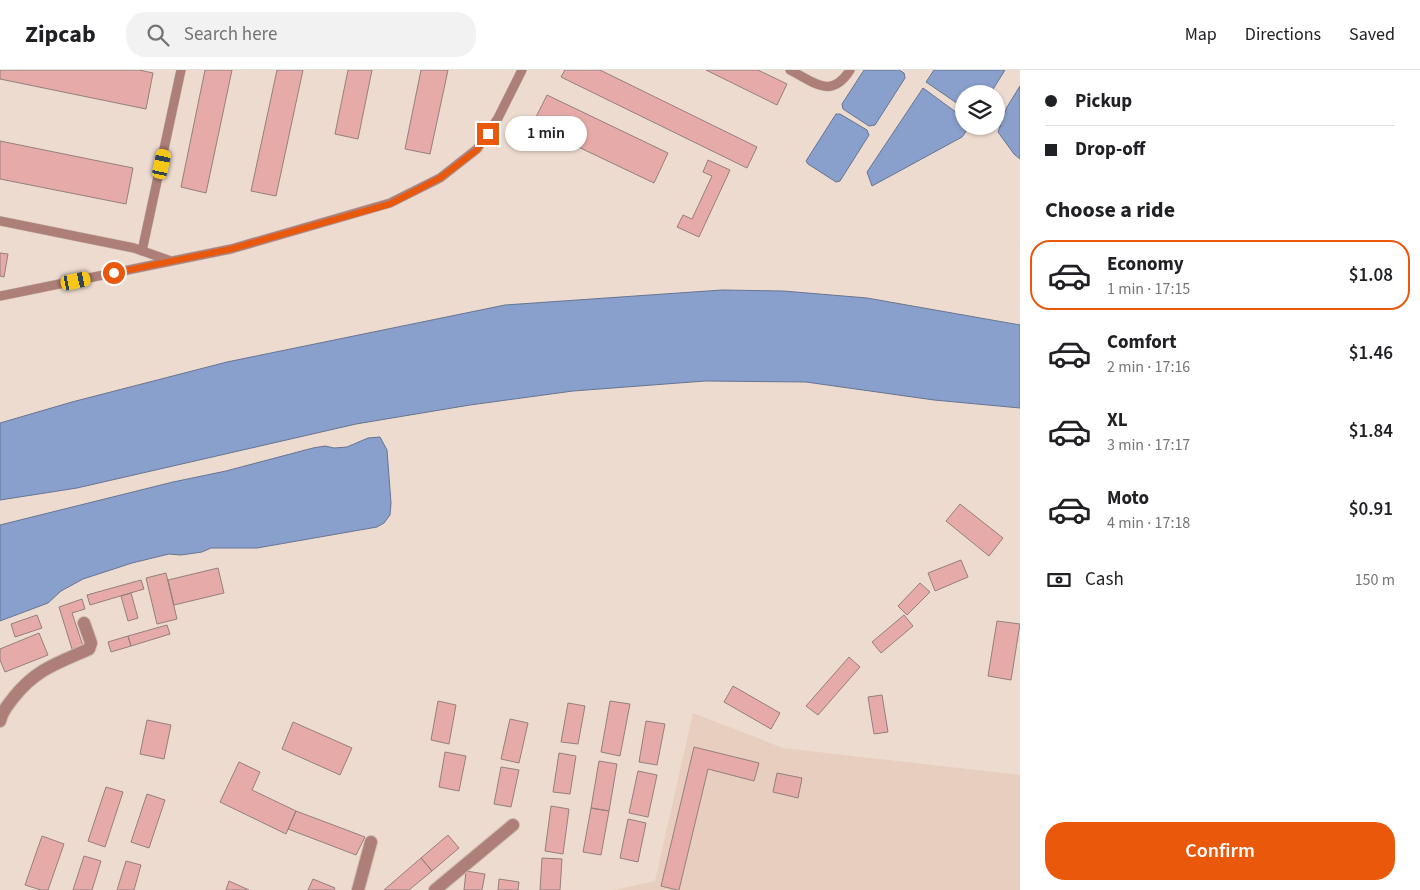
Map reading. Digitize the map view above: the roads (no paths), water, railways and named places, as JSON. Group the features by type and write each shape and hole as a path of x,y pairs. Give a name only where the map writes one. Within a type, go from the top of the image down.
{"street":[{"path":"0,720 2,712 26,682 44,669 89,649 91,643 84,623"},
{"path":"435,890 514,825"},
{"path":"358,890 371,842"}],"lane":[{"path":"142,251 181,70"},
{"path":"0,296 231,249 390,204 440,178 477,150 498,118 522,70"},
{"path":"790,70 826,88 835,86 845,78 850,70"},
{"path":"0,221 142,251 171,261"}],"water":[{"path":"864,70 899,70 904,73 905,78 875,125 869,126 843,109 842,104"},
{"path":"934,70 1005,70 996,85 955,85 955,102 926,82"},
{"path":"1020,86 1020,159 1000,135 1005,135 1005,113"},
{"path":"923,88 955,111 955,135 963,135 962,137 872,186 867,172"},
{"path":"836,114 840,114 867,130 869,135 840,181 836,182 806,161"},
{"path":"722,290 783,291 867,298 1020,325 1020,408 934,400 806,382 705,381 573,391 470,405 356,424 77,488 0,500 0,423 72,402 227,362 505,305"},
{"path":"380,437 387,450 391,503 390,515 384,523 377,527 257,548 211,548 202,552 181,555 169,554 132,563 83,579 61,591 48,603 0,621 0,525 173,482 226,471 313,448 325,446 334,448 347,447 368,438"}]}
